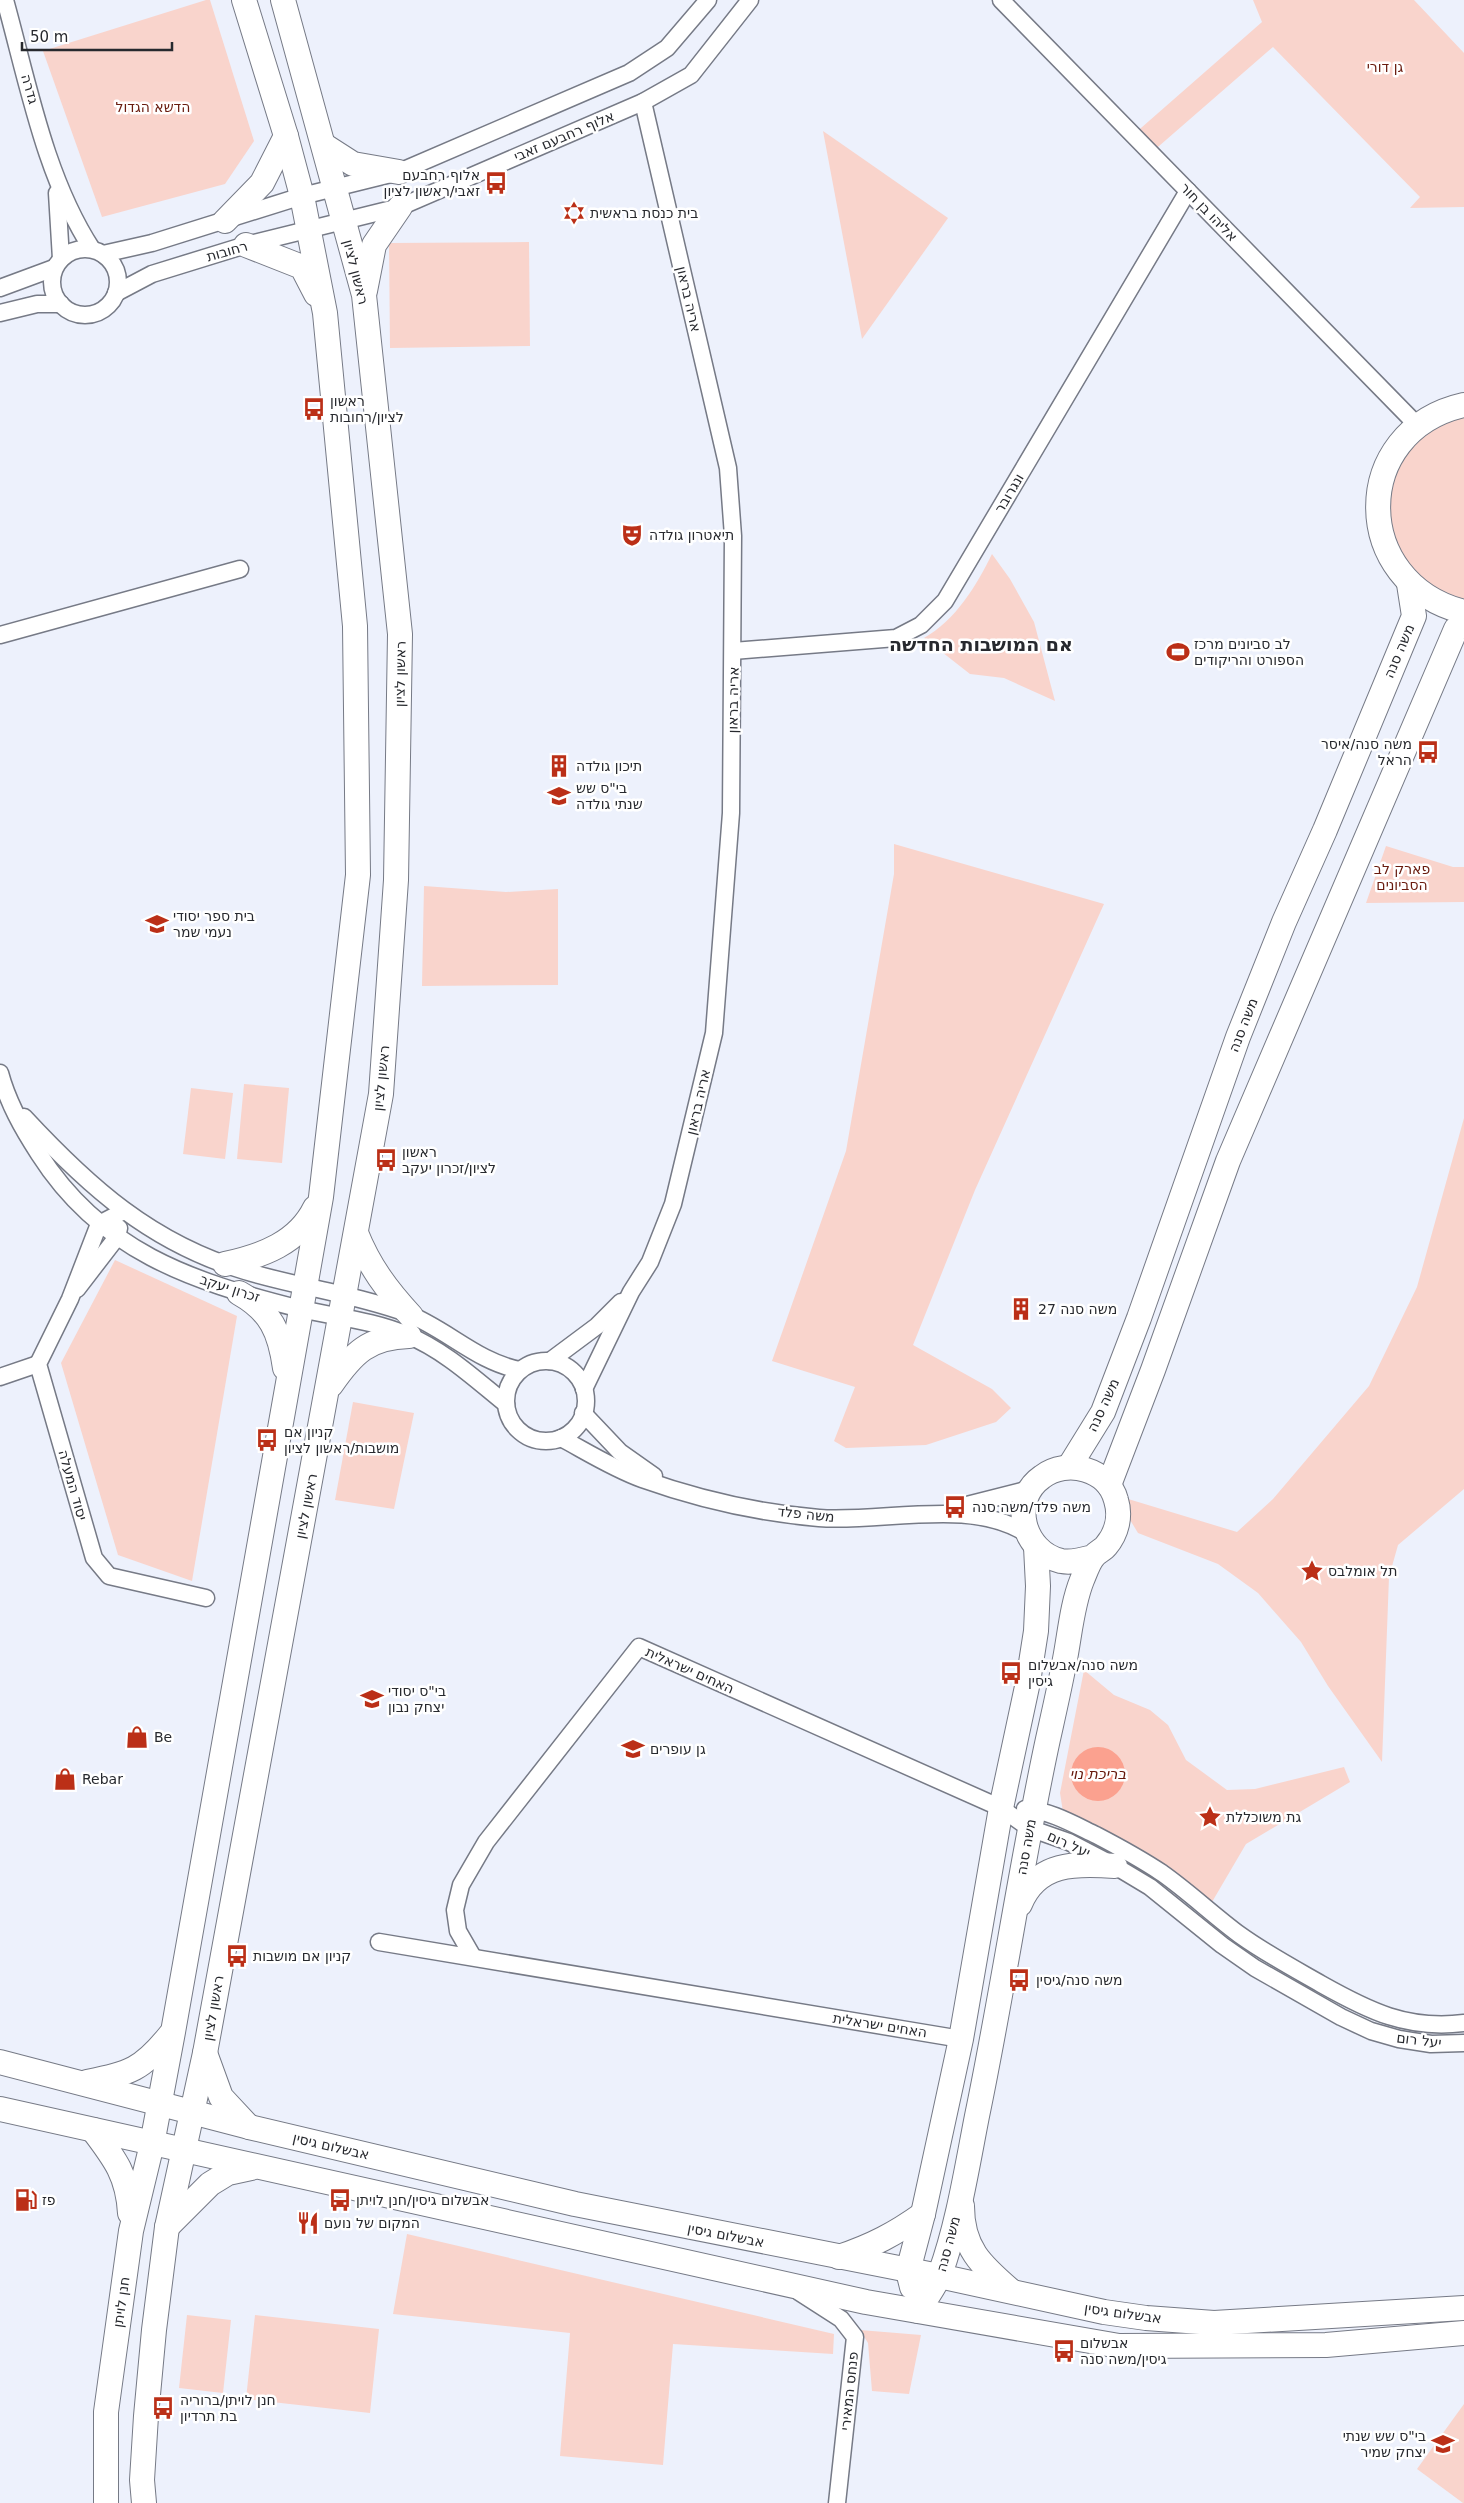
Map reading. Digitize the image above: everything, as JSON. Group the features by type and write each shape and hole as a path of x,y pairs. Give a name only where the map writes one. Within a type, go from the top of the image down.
{"street":[{"name":"גדרה","path":"5,0 56,179 74,220 97,252"},
{"path":"158,2103 173,2032 287,1380 321,1197 358,876 354,626 325,313 302,196 286,136 244,0"},
{"name":"ראשון לציון","path":"183,2151 205,2053 381,1094 396,880 400,634 364,295 325,146 283,0"},
{"path":"302,196 399,172 629,73 667,48 708,0"},
{"name":"אלוף רחבעם זאבי","path":"344,222 400,207 643,102 691,76 750,0"},
{"name":"אליהו בן חור","path":"1001,0 1417,425"},
{"name":"אריה בראון","path":"584,1389 631,1292 650,1262 673,1204 714,1033 731,813 733,536 728,468 643,102"},
{"path":"225,221 262,183 286,136"},
{"path":"325,146 353,164 399,172"},
{"name":"גדרה","path":"56,179 58,263"},
{"name":"ונגרובר","path":"733,651 896,638 920,625 946,601 1188,191"},
{"name":"רחובות","path":"97,252 125,251 302,196"},
{"path":"364,295 374,246 400,207"},
{"name":"רחובות","path":"116,293 152,274 246,246 344,222"},
{"path":"246,246 302,267 325,313"},
{"path":"0,288 58,263 70,252 81,249 97,252 111,261 116,271 118,282 116,293 103,309 94,314 73,313 61,304 52,290 51,279 58,263"},
{"path":"0,313 37,304 61,304"},
{"path":"1464,405 1445,409 1417,425 1393,451 1379,485 1378,520 1388,555 1409,584 1427,598 1448,608 1464,612"},
{"path":"0,635 240,569"},
{"name":"משה סנה","path":"1070,1467 1103,1412 1139,1318 1238,1037 1284,922 1326,830 1414,616 1409,584"},
{"path":"0,639 40,625"},
{"path":"1108,1485 1153,1370 1228,1161 1456,629 1464,625"},
{"name":"זכרון יעקב","path":"0,1073 4,1100 46,1165 68,1194 99,1224 140,1252 178,1270 239,1293 302,1298 343,1306 384,1327 410,1326 446,1332 484,1360 520,1370"},
{"name":"זכרון יעקב","path":"4,1100 64,1159 124,1212 175,1243 302,1298 343,1306"},
{"path":"224,1264 262,1253 284,1243 297,1234 310,1220 321,1197"},
{"path":"0,1377 38,1364 70,1299 99,1224 124,1212"},
{"path":"70,1299 117,1237 124,1212"},
{"path":"328,1390 344,1366 366,1346 410,1326 365,1256 356,1233"},
{"name":"אריה בראון","path":"550,1362 597,1326 631,1292"},
{"path":"239,1293 254,1302 266,1313 273,1324 283,1350 287,1380"},
{"name":"זכרון יעקב","path":"410,1326 506,1404"},
{"path":"550,1362 559,1363 571,1370 584,1389 585,1407 581,1420 572,1431 561,1438 537,1439 525,1435 515,1427 509,1416 506,1404 507,1391 512,1380 520,1370 532,1364 550,1362"},
{"name":"יסוד המעלה","path":"38,1364 94,1558 109,1576 206,1598"},
{"name":"משה פלד","path":"583,1413 620,1452 657,1478 685,1492"},
{"name":"משה פלד","path":"561,1438 640,1479 685,1492 752,1507 820,1518 880,1518 928,1514 973,1515 996,1518 1014,1525 1032,1540"},
{"path":"918,2311 908,2271 923,2214 961,2039 1001,1808 1028,1682 1036,1631 1038,1586 1032,1540 1023,1519 1024,1504 1030,1489 1040,1477 1054,1470 1070,1467 1086,1469 1100,1476 1108,1485 1117,1503 1118,1519 1110,1541 1093,1557 1078,1561 1062,1561 1048,1556 1032,1540"},
{"name":"משה פלד","path":"928,1514 1030,1489"},
{"name":"משה סנה","path":"918,2311 939,2276 962,2192 992,2044 1031,1819 1073,1614 1082,1581 1093,1557"},
{"name":"האחים ישראלית","path":"474,1957 458,1931 455,1910 461,1885 486,1842 639,1647 1001,1808"},
{"name":"יעל רום","path":"1001,1808 1031,1819 1150,1887 1222,1945 1248,1963 1341,2018 1371,2031 1399,2039 1431,2044 1464,2043"},
{"name":"יעל רום","path":"1031,1819 1075,1825 1122,1848 1164,1874 1240,1935 1362,2007 1400,2021 1439,2026 1464,2023"},
{"path":"1013,1919 1031,1884 1044,1872 1068,1866 1092,1864 1115,1866"},
{"name":"האחים ישראלית","path":"379,1942 961,2039"},
{"path":"82,2083 132,2072 153,2057 173,2032"},
{"path":"205,2053 221,2097 249,2127"},
{"name":"אבשלום גיסין","path":"0,2062 249,2127 575,2204 939,2276 1104,2312 1146,2318 1214,2322 1464,2308"},
{"name":"חנן לויתן","path":"106,2503 106,2412 131,2231 152,2144 158,2103"},
{"name":"אבשלום גיסין","path":"0,2109 786,2284 918,2311 1119,2346 1326,2346 1464,2333"},
{"path":"93,2130 118,2166 129,2190 131,2231"},
{"path":"144,2503 142,2480 154,2330 167,2227 183,2151"},
{"path":"167,2227 210,2184 228,2173 256,2167"},
{"path":"962,2192 962,2221 969,2245 981,2265 1011,2292"},
{"path":"838,2257 872,2246 898,2232 923,2214"},
{"name":"פנחס המאירי","path":"786,2284 841,2319 855,2338 836,2503"}],"green space":[{"name":"הדשא הגדול","path":"210,0 254,141 225,184 102,217 43,51"},
{"name":"גן דורי","path":"1253,0 1414,0 1464,53 1464,207 1410,208 1420,197 1273,47 1151,153 1133,135 1262,22"},
{"path":"823,131 948,218 862,339"},
{"path":"529,242 530,346 390,348 389,243"},
{"path":"1464,417 1464,599 1434,587 1417,575 1405,560 1396,544 1391,525 1390,506 1392,487 1398,469 1407,452 1420,438 1430,431"},
{"path":"992,554 1010,579 1034,622 1055,701 1004,678 970,674 924,638 946,622 964,601"},
{"path":"894,844 1104,904 975,1190 913,1345 992,1389 1011,1408 996,1422 926,1445 846,1448 834,1441 855,1387 772,1361 846,1151 894,874"},
{"name":"פארק לב הסביונים","path":"1386,846 1453,867 1464,867 1464,902 1366,903"},
{"path":"424,886 506,892 558,889 558,985 422,986"},
{"path":"244,1084 289,1088 282,1163 237,1159"},
{"path":"191,1088 233,1093 225,1159 183,1154"},
{"path":"1464,1118 1464,1489 1398,1545 1389,1577 1382,1762 1328,1686 1301,1642 1258,1593 1218,1564 1138,1533 1115,1495 1237,1532 1273,1499 1369,1386 1417,1287"},
{"path":"115,1260 237,1316 192,1581 118,1555 61,1363"},
{"path":"353,1402 414,1413 394,1509 335,1500"},
{"path":"1084,1670 1114,1695 1150,1710 1168,1725 1186,1760 1227,1790 1255,1789 1344,1767 1350,1782 1246,1844 1212,1902 1168,1867 1063,1812 1060,1793"},
{"path":"407,2234 834,2334 833,2354 673,2344 663,2465 560,2456 570,2333 393,2314"},
{"path":"187,2315 231,2320 223,2393 179,2388"},
{"path":"255,2315 379,2329 370,2413 246,2399"},
{"path":"860,2330 921,2335 909,2394 872,2391 868,2343"},
{"path":"1464,2404 1464,2503 1463,2503 1417,2469"}],"water":[{"name":"בריכת נוי","path":"1098,1747 1108,1749 1117,1755 1123,1764 1125,1774 1123,1784 1117,1793 1108,1799 1098,1801 1088,1799 1079,1793 1073,1784 1071,1774 1073,1764 1079,1755 1088,1749"}],"place":[{"name":"אלוף רחבעם זאבי/ראשון לציון","path":"496,183"},
{"name":"בית כנסת בראשית","path":"574,213"},
{"name":"ראשון לציון/רחובות","path":"314,409"},
{"name":"תיאטרון גולדה","path":"632,535"},
{"name":"לב סביונים מרכז הספורט והריקודים","path":"1178,652"},
{"name":"משה סנה/איסר הראל","path":"1428,752"},
{"name":"תיכון גולדה","path":"559,766"},
{"name":"בי\"ס שש שנתי גולדה","path":"559,796"},
{"name":"בית ספר יסודי נעמי שמר","path":"157,924"},
{"name":"ראשון לציון/זכרון יעקב","path":"386,1160"},
{"name":"משה סנה 27","path":"1021,1309"},
{"name":"קניון אם מושבות/ראשון לציון","path":"267,1440"},
{"name":"משה פלד/משה סנה","path":"955,1507"},
{"name":"תל אומלבס","path":"1312,1571"},
{"name":"משה סנה/אבשלום גיסין","path":"1011,1673"},
{"name":"בי\"ס יסודי יצחק נבון","path":"372,1699"},
{"name":"Be","path":"137,1737"},
{"name":"גן עופרים","path":"633,1749"},
{"name":"Rebar","path":"65,1779"},
{"name":"גת משוכללת","path":"1210,1817"},
{"name":"קניון אם מושבות","path":"237,1956"},
{"name":"משה סנה/גיסין","path":"1019,1980"},
{"name":"פז","path":"26,2200"},
{"name":"אבשלום גיסין/חנן לויתן","path":"340,2200"},
{"name":"המקום של נועם","path":"308,2223"},
{"name":"אבשלום גיסין/משה סנה","path":"1064,2351"},
{"name":"חנן לויתן/ברוריה בת תרדיון","path":"163,2408"},
{"name":"בי\"ס שש שנתי יצחק שמיר","path":"1443,2444"}],"district":[{"name":"אם המושבות החדשה","path":"981,644"}]}
